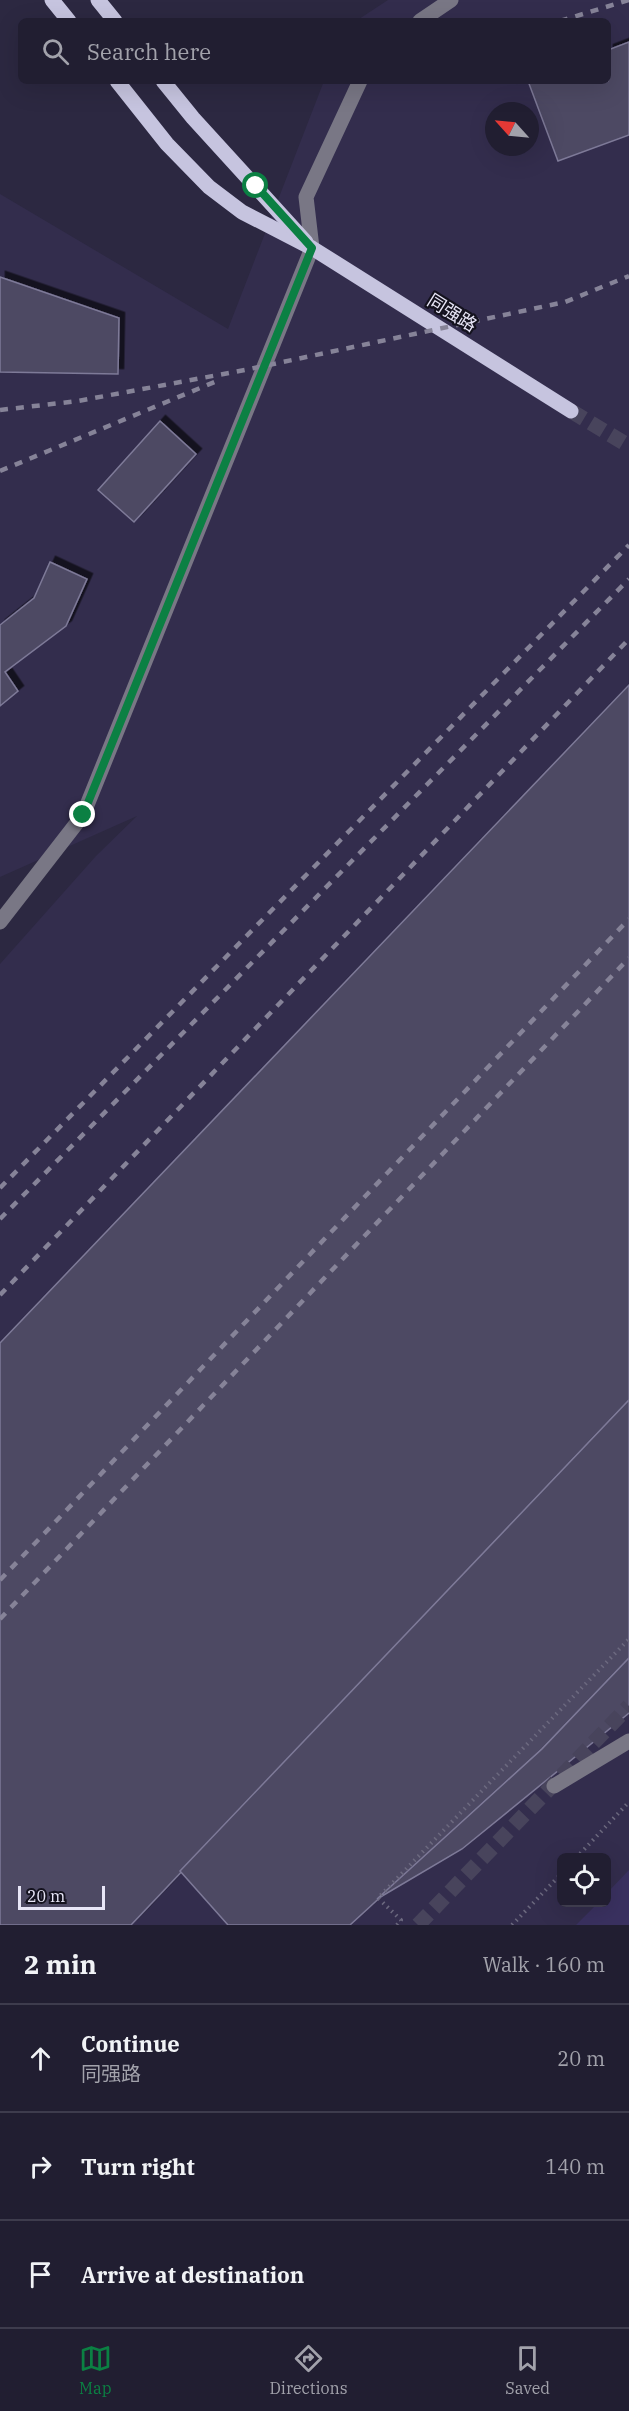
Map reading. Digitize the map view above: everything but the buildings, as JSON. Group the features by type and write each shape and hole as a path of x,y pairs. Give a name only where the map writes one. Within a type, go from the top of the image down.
{"main road":[{"path":"52,0 67,18"},
{"path":"98,0 113,18"},
{"name":"同强路","path":"119,84 167,144 209,187 242,212 312,248 570,411"},
{"name":"同强路","path":"165,84 193,118 312,248"}],"street":[{"path":"424,18 451,0"},
{"path":"0,922 83,815 312,248 306,197 359,84"},
{"path":"554,1786 629,1741"}],"path":[{"path":"397,1925 401,1920 378,1898 629,1639"},
{"path":"580,1853 629,1802"},
{"path":"512,1925 557,1877"}],"shaded area":[{"path":"388,0 629,0 629,1925 0,1925 0,964 96,856 137,816 0,877 0,194 228,329 323,84 611,84 611,18 361,18"},
{"path":"629,1870 629,1925 576,1925 594,1907 611,1907 611,1889"}],"tunnel":[{"path":"571,411 629,446"},
{"path":"418,1925 629,1706"}],"railway":[{"path":"570,18 629,0"},
{"path":"0,410 78,401 245,370 565,302 629,276"},
{"path":"0,471 217,381"},
{"path":"0,1188 629,545"},
{"path":"0,1219 629,579"},
{"path":"0,1295 629,639"},
{"path":"0,1580 629,919"},
{"path":"0,1619 629,958"}],"route":[{"path":"83,815 312,248 256,186"}]}
